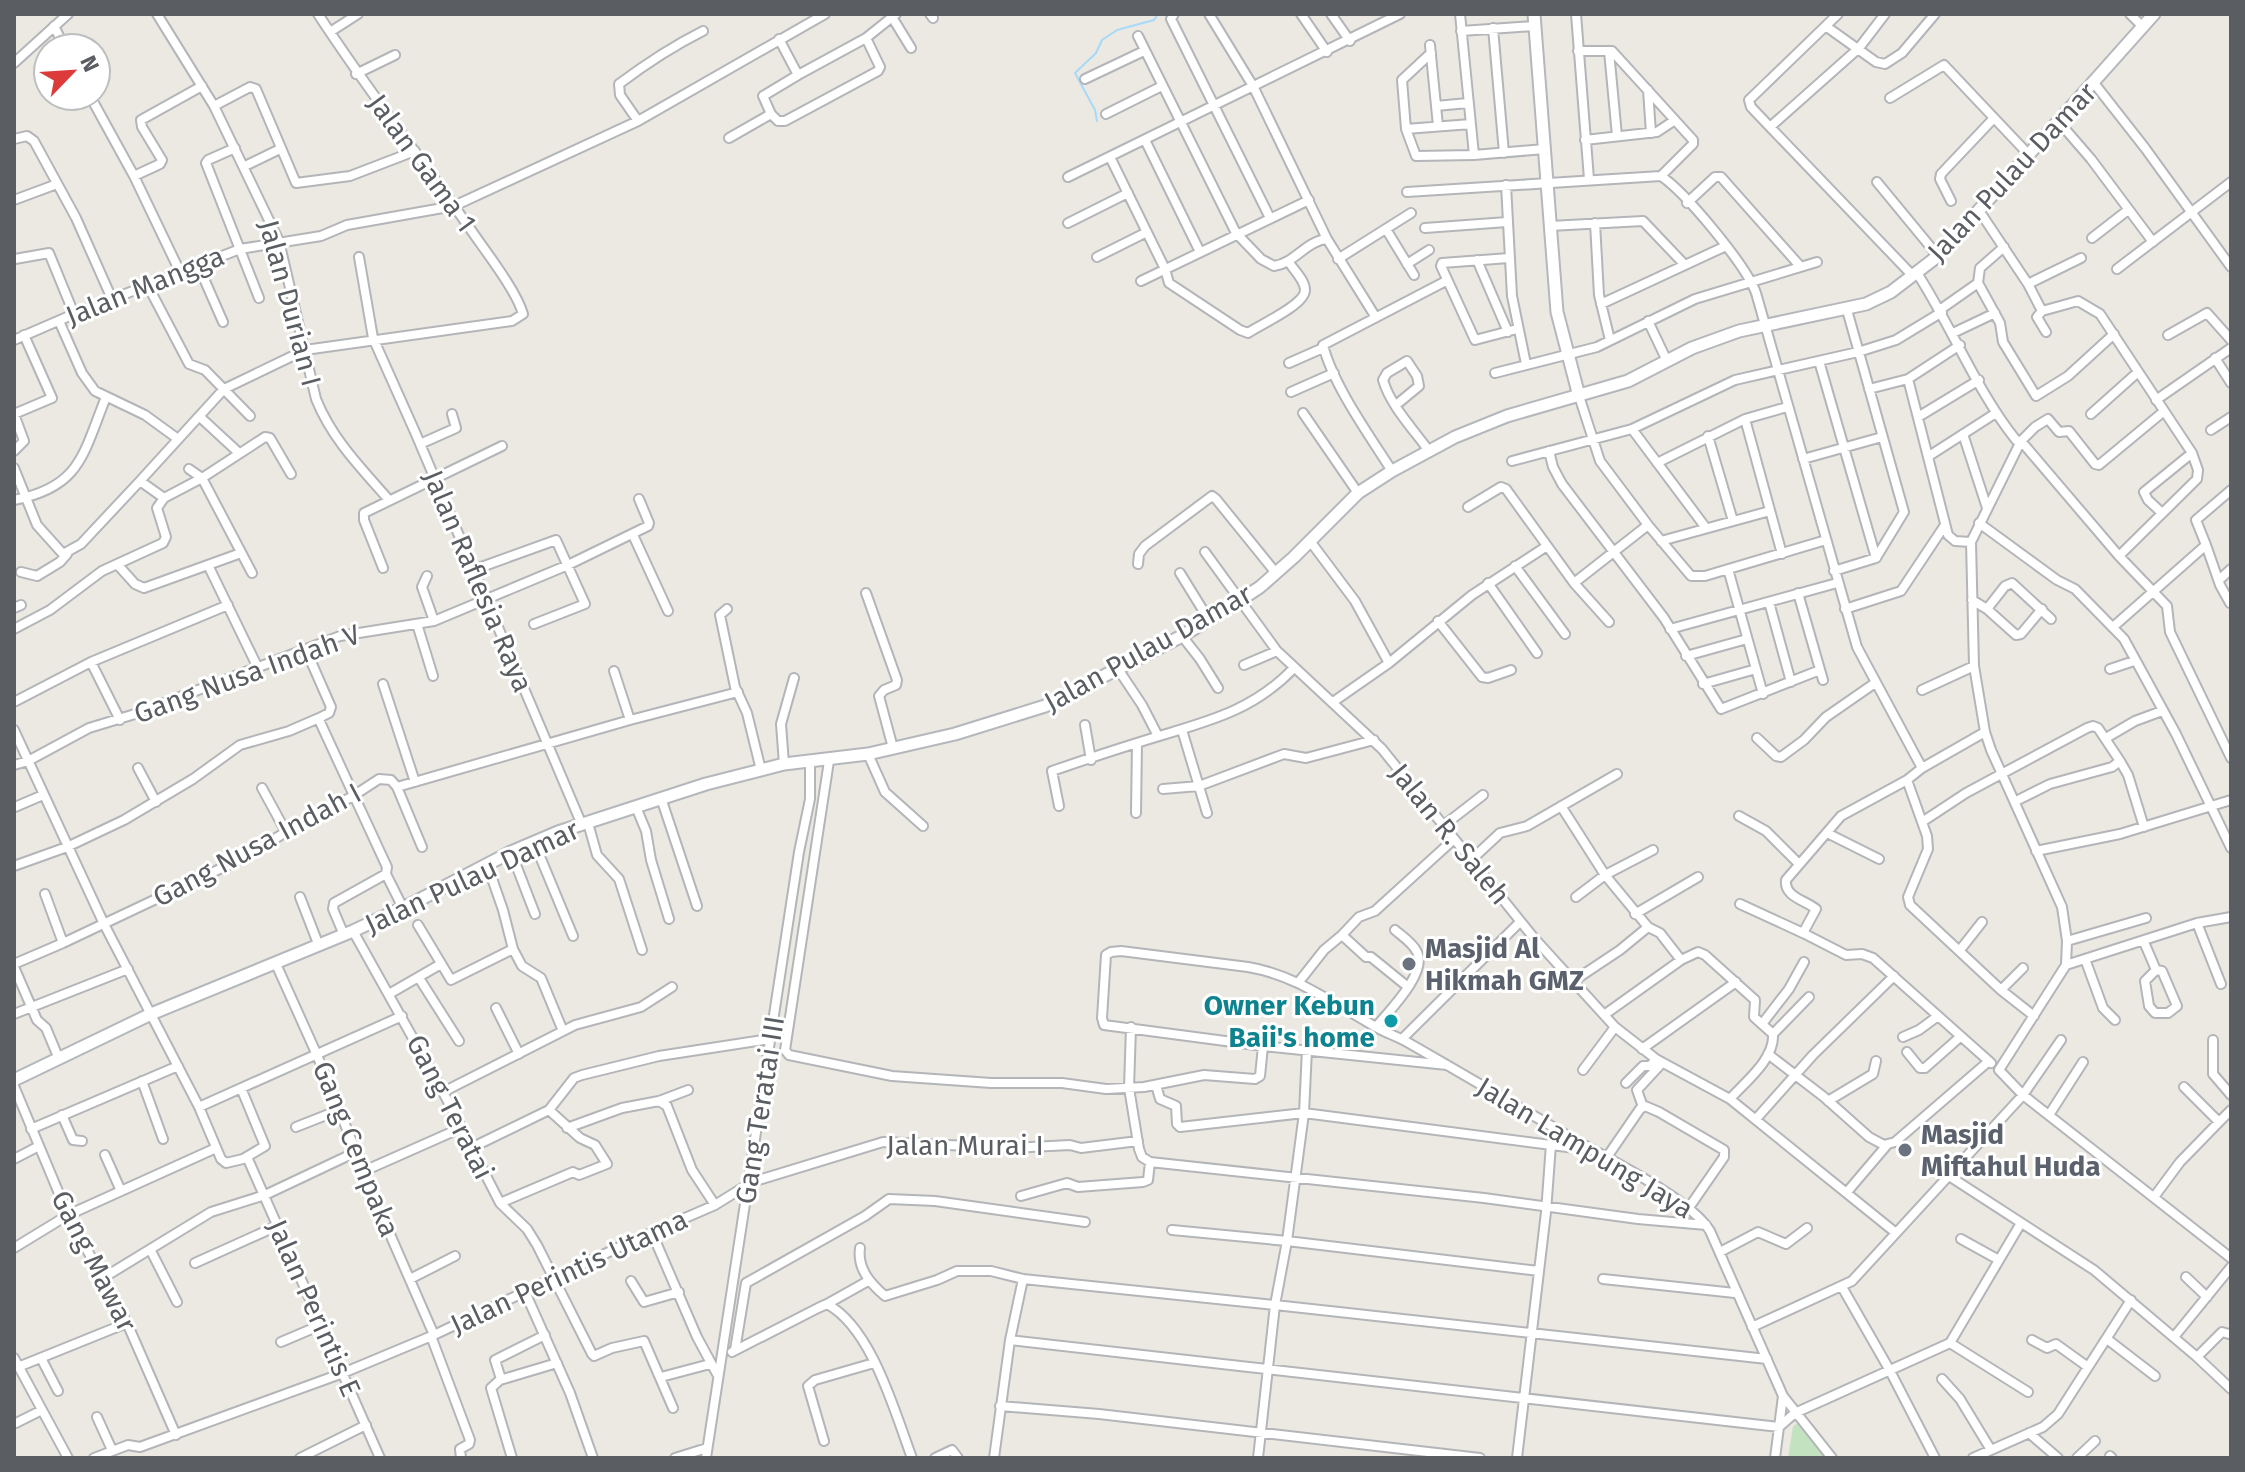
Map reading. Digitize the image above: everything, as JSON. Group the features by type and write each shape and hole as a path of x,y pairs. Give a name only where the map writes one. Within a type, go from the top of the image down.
{"street":[{"path":"14,63 68,14"},
{"name":"Jalan Durian I","path":"157,14 214,106 279,241 316,399 324,419 339,442 389,500"},
{"name":"Jalan Gama 1","path":"318,14 356,74 491,259 523,314 512,321 373,338"},
{"path":"330,32 358,14"},
{"name":"Jalan Mangga","path":"14,340 240,249 311,238 347,225 454,206 638,121 825,14"},
{"path":"1174,14 1171,19 1270,218"},
{"path":"1209,14 1253,86 1327,239 1375,316"},
{"path":"1301,14 1327,52"},
{"path":"1331,14 1350,41"},
{"path":"1068,177 1400,14"},
{"path":"1460,14 1474,155"},
{"path":"1576,14 1589,179"},
{"path":"1838,14 1749,100 1751,107 1915,275 1941,311 1996,413 2016,440 2021,441 2119,556 2169,607 2170,632 2231,758"},
{"path":"1770,127 1859,48 1885,14"},
{"path":"1827,27 1876,62 1885,64 1902,53 1935,14"},
{"path":"2130,14 2143,27"},
{"name":"Jalan Pulau Damar","path":"14,1080 151,1014 319,946 403,908 534,842 661,798 761,770 784,764 868,754 1022,714 1059,699 1182,636 1239,601 1276,573 1358,493 1429,451 1507,416 1628,381 1719,338 1765,324 1847,310 1877,299 1938,256 2154,14"},
{"path":"866,38 879,60 878,71 785,121 778,121 771,114 763,96 866,38 894,15 911,48"},
{"path":"1461,31 1534,20 1557,312 1592,440 1604,466 1691,576 1700,577 1826,540"},
{"path":"54,26 57,32"},
{"path":"1493,28 1504,153"},
{"path":"638,121 620,95 619,84 659,54 703,31"},
{"path":"1138,36 1236,233 1268,264 1278,266 1312,243 1327,239"},
{"path":"779,39 798,75"},
{"path":"1438,126 1430,49 1402,80 1406,129 1416,156 1545,149"},
{"path":"1085,79 1144,51"},
{"path":"1407,192 1661,176 1694,142 1620,58 1609,51 1578,51"},
{"path":"1609,51 1617,136"},
{"path":"356,74 395,55"},
{"path":"1890,98 1944,65 2030,156"},
{"path":"2094,83 2231,267"},
{"path":"134,176 160,164 162,160 140,122 202,86"},
{"path":"1106,114 1162,86"},
{"path":"214,106 254,87 293,179 298,184 350,176 415,151"},
{"path":"1647,89 1651,133"},
{"path":"1436,106 1468,103"},
{"path":"99,112 134,176 180,272"},
{"path":"729,138 771,114"},
{"path":"1951,201 1943,188 1941,174 1994,118"},
{"path":"1585,140 1651,133 1663,130 1675,120"},
{"path":"2059,122 2153,242"},
{"path":"1406,129 1471,124"},
{"path":"14,139 27,136 34,141 91,250 112,299"},
{"path":"1145,140 1200,252"},
{"path":"235,148 206,163 259,298"},
{"path":"245,166 280,149"},
{"path":"1110,157 1172,287 1248,333 1302,301 1305,291 1303,282 1288,261"},
{"path":"1661,176 1726,246 1752,282 1837,583 1861,656 1922,768"},
{"path":"1687,203 1715,177 1721,177 1800,266"},
{"path":"1877,182 1938,256"},
{"path":"2117,269 2231,182"},
{"path":"14,200 57,184"},
{"path":"1506,185 1513,330"},
{"path":"1068,223 1128,193"},
{"path":"1141,281 1309,200"},
{"path":"2092,238 2128,210"},
{"path":"1980,212 2028,284 2042,311"},
{"path":"1338,259 1411,213"},
{"path":"1550,226 1643,221 1684,264"},
{"path":"1425,228 1507,222"},
{"path":"1595,223 1601,304 1610,340"},
{"path":"1386,229 1414,275"},
{"path":"1097,257 1147,232"},
{"path":"1601,304 1726,246"},
{"path":"2004,247 1980,268 1978,283 2000,323 2003,342 2037,396 2068,376 2114,334"},
{"path":"1407,264 1429,250"},
{"path":"15,259 47,252 51,254 74,314"},
{"name":"Jalan Raflesia Raya","path":"359,257 373,338 597,855 619,879 642,950"},
{"path":"1509,258 1442,263 1446,281 1475,340 1513,330"},
{"path":"2028,284 2081,258"},
{"path":"1477,260 1513,330 1526,364"},
{"path":"1495,373 1597,347 1695,299 1817,262"},
{"path":"198,265 223,322"},
{"path":"1289,363 1446,281"},
{"path":"1512,461 1632,429 1730,382 1858,352 1902,337 1978,283"},
{"path":"148,286 189,364 205,370 250,416"},
{"path":"2046,332 2037,317 2042,311 2080,301 2099,313 2192,453 2198,477 2119,556"},
{"path":"1834,571 1876,558 1904,512 1847,310"},
{"path":"1953,333 1995,313"},
{"path":"2168,335 2207,313 2231,340"},
{"path":"59,321 95,391 145,415 178,439"},
{"path":"1648,321 1667,361"},
{"path":"14,451 24,441 14,414 52,398 24,335"},
{"path":"21,572 37,576 81,544 224,389 305,350 373,338"},
{"path":"1869,389 1908,379 1960,345"},
{"path":"1323,346 1334,373 1392,471"},
{"path":"2156,400 2231,348"},
{"path":"2215,358 2231,383"},
{"path":"1396,405 1419,386 1417,376 1407,361 1387,373 1383,381 1396,405 1429,451"},
{"path":"1819,361 1876,558"},
{"path":"2091,414 2138,372"},
{"path":"1291,392 1334,373"},
{"path":"1908,379 1945,525 1952,540 1971,542"},
{"path":"1918,417 1979,380"},
{"path":"14,500 55,486 74,471 106,397"},
{"path":"1657,463 1745,419 1787,407"},
{"path":"1999,1070 2066,965 2067,941 2062,907 1985,732 1974,666 1971,542 2021,441 2035,427 2048,419 2059,432 2069,431 2099,465 2163,412"},
{"path":"1303,413 1358,493"},
{"path":"1929,456 1996,413"},
{"path":"420,444 456,428 452,414"},
{"path":"200,417 239,453"},
{"path":"2211,430 2231,417"},
{"path":"1745,419 1782,554"},
{"path":"1632,429 1706,528"},
{"path":"1963,434 1987,508"},
{"path":"1708,436 1733,521"},
{"path":"14,629 50,610 102,571 163,543 166,539 157,511 164,498 202,478 239,453 268,437 291,474"},
{"path":"1803,459 1882,437"},
{"path":"383,568 363,516 367,511 502,446"},
{"path":"1549,451 1562,484 1670,629 1722,709 1820,670"},
{"path":"2162,513 2144,492 2192,453"},
{"path":"14,468 37,525 59,553 67,554"},
{"path":"189,469 202,478 252,573"},
{"path":"140,481 164,498"},
{"path":"1468,507 1504,487 1574,583 1609,622"},
{"path":"2230,603 2196,520 2231,490"},
{"path":"1138,564 1139,554 1145,546 1212,496 1276,573"},
{"path":"639,499 650,524 633,535 668,611"},
{"path":"1661,541 1770,511"},
{"path":"1979,523 2057,580 2075,589 2124,639 2231,848"},
{"path":"1574,583 1648,525"},
{"path":"1845,609 1901,591 1945,525"},
{"name":"Gang Nusa Indah V","path":"14,765 28,761 81,732 340,636 434,621 633,535"},
{"path":"473,570 556,540 585,604 534,624"},
{"path":"1310,541 1355,601 1389,663"},
{"path":"2113,627 2206,545"},
{"path":"1333,702 1389,663 1488,583 1547,546"},
{"name":"Jalan R. Saleh","path":"1205,552 1277,651 1374,740 1520,922 1615,1027 1659,1061 1730,1099 1896,1233"},
{"path":"117,564 135,584 144,588 241,553"},
{"path":"208,565 258,668"},
{"path":"1515,566 1565,634"},
{"path":"1728,569 1763,694"},
{"path":"2219,580 2231,569"},
{"path":"1180,573 1209,620"},
{"path":"427,576 422,587 434,621"},
{"path":"1488,583 1537,653"},
{"path":"1670,629 1837,583"},
{"path":"1987,609 2010,583 2051,619"},
{"path":"866,593 897,680 896,685 879,696 893,748"},
{"path":"1798,593 1823,680"},
{"path":"1972,600 2018,635 2042,609"},
{"path":"1769,602 1791,682"},
{"path":"14,702 91,662 228,605"},
{"path":"727,609 719,619 761,770"},
{"path":"1438,621 1482,677 1511,670"},
{"path":"417,624 433,676"},
{"path":"1182,636 1218,688"},
{"path":"1686,656 1747,639"},
{"path":"14,866 67,847 124,820 240,745 289,731 331,711 306,650"},
{"path":"1244,665 1277,651"},
{"path":"2110,669 2134,661"},
{"path":"91,662 120,720"},
{"path":"1922,690 1974,666"},
{"path":"1059,806 1051,771 1182,730 1259,699 1294,668"},
{"path":"1118,669 1158,736"},
{"path":"1703,684 1756,669"},
{"path":"614,671 630,720"},
{"path":"784,764 781,724 794,678"},
{"path":"1757,738 1781,757 1804,740 1826,717 1875,683"},
{"path":"383,684 415,782"},
{"name":"Gang Nusa Indah I","path":"14,966 243,858 379,779 391,780 397,787 738,692"},
{"path":"2106,738 2135,721 2162,711"},
{"path":"319,718 403,908"},
{"path":"1085,725 1091,760"},
{"path":"1922,822 1966,793 2087,728 2098,728 2128,775 2144,827"},
{"path":"14,730 104,924 199,1107 223,1162 247,1157 265,1146 241,1088"},
{"path":"1182,730 1207,813"},
{"path":"1803,933 1816,909 1789,893 1786,880 1841,816 1985,732"},
{"path":"1163,789 1199,786 1284,754 1306,758 1374,740"},
{"path":"1136,813 1137,743"},
{"path":"868,754 885,792 923,826"},
{"path":"819,761 785,993 785,1050 795,1058 892,1076 1129,1088 1215,1074 1257,1079 1261,1073 1263,1046"},
{"name":"Gang Teratai III","path":"707,1453 717,1374 729,1352 770,1039 785,993 810,799 819,761"},
{"path":"2016,801 2050,784 2112,767 2120,761"},
{"path":"138,768 156,802"},
{"path":"1470,861 1500,833 1527,826 1617,774"},
{"path":"1907,780 1927,836 1928,849 1908,900 2001,990 2034,1016"},
{"path":"397,787 422,847"},
{"path":"262,788 286,832"},
{"path":"15,807 43,795"},
{"path":"1443,826 1483,795"},
{"path":"661,798 697,906"},
{"path":"2036,851 2144,827 2231,800"},
{"path":"1561,806 1605,875 1635,914 1648,927 1660,933 1681,960"},
{"path":"636,807 646,831 651,860 669,919"},
{"path":"1739,816 1766,831 1799,864"},
{"path":"1827,833 1879,859"},
{"path":"1298,983 1324,950 1359,917 1375,911 1453,840"},
{"path":"534,842 573,936"},
{"path":"1576,897 1605,875 1653,850"},
{"path":"511,852 535,914"},
{"path":"487,864 513,949 522,966 541,978 563,1031"},
{"name":"Gang Teratai","path":"386,874 335,901 332,906 402,1016 500,1203 527,1229 592,1354 594,1356 642,1340 661,1377"},
{"path":"1635,914 1698,877"},
{"path":"45,894 63,943"},
{"path":"300,897 319,946"},
{"path":"1740,904 1846,955 1868,955 1999,1070 2023,1095 2231,1258"},
{"path":"2066,965 2197,923 2231,917"},
{"path":"2067,941 2146,918"},
{"path":"1404,1061 1404,1041 1520,922"},
{"path":"1960,950 1982,922"},
{"path":"2197,923 2221,984"},
{"path":"418,925 453,980 513,949"},
{"path":"1575,980 1648,927"},
{"path":"1376,1027 1415,977 1419,957 1416,950 1395,930"},
{"path":"1342,935 1366,957 1371,957 1408,987"},
{"path":"2144,942 2156,970"},
{"name":"Jalan Lampung Jaya","path":"1131,1027 1102,1022 1104,971 1109,953 1150,954 1264,970 1298,983 1352,1011 1607,1157 1688,1209 1706,1225 1783,1396 1832,1458"},
{"path":"1604,1015 1681,960 1703,953 1755,1000 1757,1005 1752,1014 1773,1034"},
{"path":"2085,959 2103,1008 2115,1020"},
{"path":"1762,1024 1789,989 1804,962"},
{"name":"Gang Cempaka","path":"276,964 317,1055 432,1335"},
{"path":"389,994 441,964"},
{"path":"14,966 38,1022 46,1028 59,1059"},
{"path":"2001,990 2023,968"},
{"path":"14,1014 128,969"},
{"path":"2156,970 2165,975 2177,1006 2168,1013 2155,1013 2149,1006 2145,981 2156,970"},
{"path":"1756,1119 1813,1055 1894,976"},
{"path":"419,978 459,1041"},
{"path":"1642,1049 1736,982"},
{"path":"443,1092 585,1020 641,1007 672,987"},
{"path":"1730,1099 1768,1054 1773,1034 1809,997"},
{"path":"496,1008 519,1054"},
{"path":"199,1107 402,1016"},
{"path":"1903,1037 1938,1016"},
{"path":"1447,1065 1263,1046 1131,1027 1129,1088 1142,1157 1150,1162 1706,1225"},
{"path":"1583,1070 1615,1027"},
{"path":"1907,1052 1920,1068 1925,1068 1960,1037"},
{"path":"473,1147 549,1110 574,1078 582,1075 659,1056 770,1039"},
{"path":"1752,1327 1852,1281 2023,1095 2061,1040"},
{"path":"2213,1040 2213,1074 2231,1095"},
{"path":"1258,1458 1275,1305 1304,1113 1307,1049"},
{"path":"1768,1054 1880,1145 1895,1142 1989,1061"},
{"path":"1626,1083 1643,1066 1659,1061"},
{"path":"1643,1107 1637,1090 1659,1061"},
{"path":"1828,1101 1873,1074 1876,1061"},
{"path":"2049,1115 2083,1062"},
{"path":"31,1129 178,1066"},
{"path":"142,1081 163,1139"},
{"path":"1156,1085 1160,1099 1176,1106 1180,1127 1304,1113 1595,1150"},
{"name":"Gang Mawar","path":"14,1086 68,1215 127,1323 176,1435"},
{"path":"2184,1087 2219,1122"},
{"path":"567,1128 622,1108 659,1101 688,1090"},
{"path":"659,1101 667,1106 692,1170 715,1205"},
{"path":"1607,1157 1643,1107"},
{"path":"1643,1107 1659,1112 1725,1152 1688,1209"},
{"path":"296,1127 339,1110"},
{"path":"500,1203 573,1172 579,1175 607,1164 595,1145 567,1128 549,1110"},
{"path":"2154,1197 2180,1162 2231,1110"},
{"path":"62,1115 73,1140 82,1141"},
{"path":"364,1171 461,1128"},
{"name":"Jalan Murai I","path":"750,1182 883,1142 1012,1148 1070,1145 1081,1148 1138,1141"},
{"path":"1517,1458 1547,1208 1551,1144"},
{"path":"1847,1192 1887,1145"},
{"path":"14,1159 39,1146"},
{"path":"14,1248 68,1215 216,1148"},
{"path":"103,1278 211,1212 265,1195 356,1152"},
{"path":"105,1155 121,1191"},
{"name":"Jalan Perintis E","path":"247,1157 380,1458"},
{"path":"1021,1196 1067,1183 1078,1187 1145,1182 1149,1178 1150,1162"},
{"path":"1949,1176 2094,1270 2230,1385"},
{"name":"Jalan Perintis Utama","path":"94,1458 128,1445 140,1447 176,1435 343,1373 715,1205 750,1182"},
{"path":"729,1352 746,1283 865,1216 889,1199 935,1201 1085,1222"},
{"path":"1010,1340 1779,1427 1795,1413 1950,1343 2021,1223"},
{"path":"195,1263 277,1226"},
{"path":"1720,1252 1758,1232 1786,1244 1807,1228"},
{"path":"1172,1230 1539,1271"},
{"path":"652,1233 717,1374"},
{"path":"1961,1239 1999,1260"},
{"path":"860,1248 860,1262 868,1281 885,1296 917,1288 957,1271 991,1271 1023,1279 1767,1359"},
{"path":"150,1249 177,1302"},
{"path":"410,1279 455,1256"},
{"path":"2174,1337 2231,1267"},
{"path":"2186,1277 2207,1297"},
{"path":"994,1458 1010,1340 1023,1279"},
{"path":"1603,1279 1735,1293"},
{"path":"631,1281 644,1302 679,1292"},
{"path":"729,1352 868,1281"},
{"path":"1842,1287 1935,1458"},
{"path":"525,1292 557,1363 593,1458"},
{"path":"1973,1458 2043,1427 2058,1414 2131,1300"},
{"path":"827,1304 841,1314 874,1363 912,1458"},
{"path":"68,1458 16,1362 41,1358 127,1323"},
{"path":"281,1342 321,1325"},
{"path":"2197,1357 2222,1332 2229,1334"},
{"name":"Jalan Perintis Utama","path":"432,1335 470,1440 460,1449 461,1458"},
{"path":"500,1380 496,1358 545,1335"},
{"path":"2107,1339 2155,1376"},
{"path":"2032,1340 2047,1348 2056,1344 2088,1367"},
{"path":"1950,1343 2028,1392"},
{"path":"41,1358 58,1391"},
{"path":"512,1458 492,1384 557,1363"},
{"path":"824,1441 809,1391 811,1382 874,1363"},
{"path":"673,1408 661,1377 710,1364"},
{"path":"1942,1379 1960,1399 1991,1450"},
{"path":"1775,1458 1783,1396"},
{"path":"1000,1406 1115,1416 1480,1458"},
{"path":"16,1423 40,1411"},
{"path":"97,1417 112,1450"},
{"path":"300,1458 366,1425"},
{"path":"2029,1433 2058,1458"},
{"path":"2077,1458 2095,1441"},
{"path":"140,1447 145,1458"},
{"path":"935,1458 952,1450 958,1458"},
{"path":"675,1458 707,1453"}],"green space":[{"path":"1802,1425 1829,1458 1788,1458 1793,1426"}],"waterway":[{"path":"1097,121 1095,110 1075,73 1096,53 1102,40 1117,30 1154,20 1158,14"}],"place":[{"name":"Masjid Al Hikmah GMZ","path":"1409,964"},
{"name":"Owner Kebun Baii's home","path":"1391,1021"},
{"name":"Masjid Miftahul Huda","path":"1905,1150"}]}
